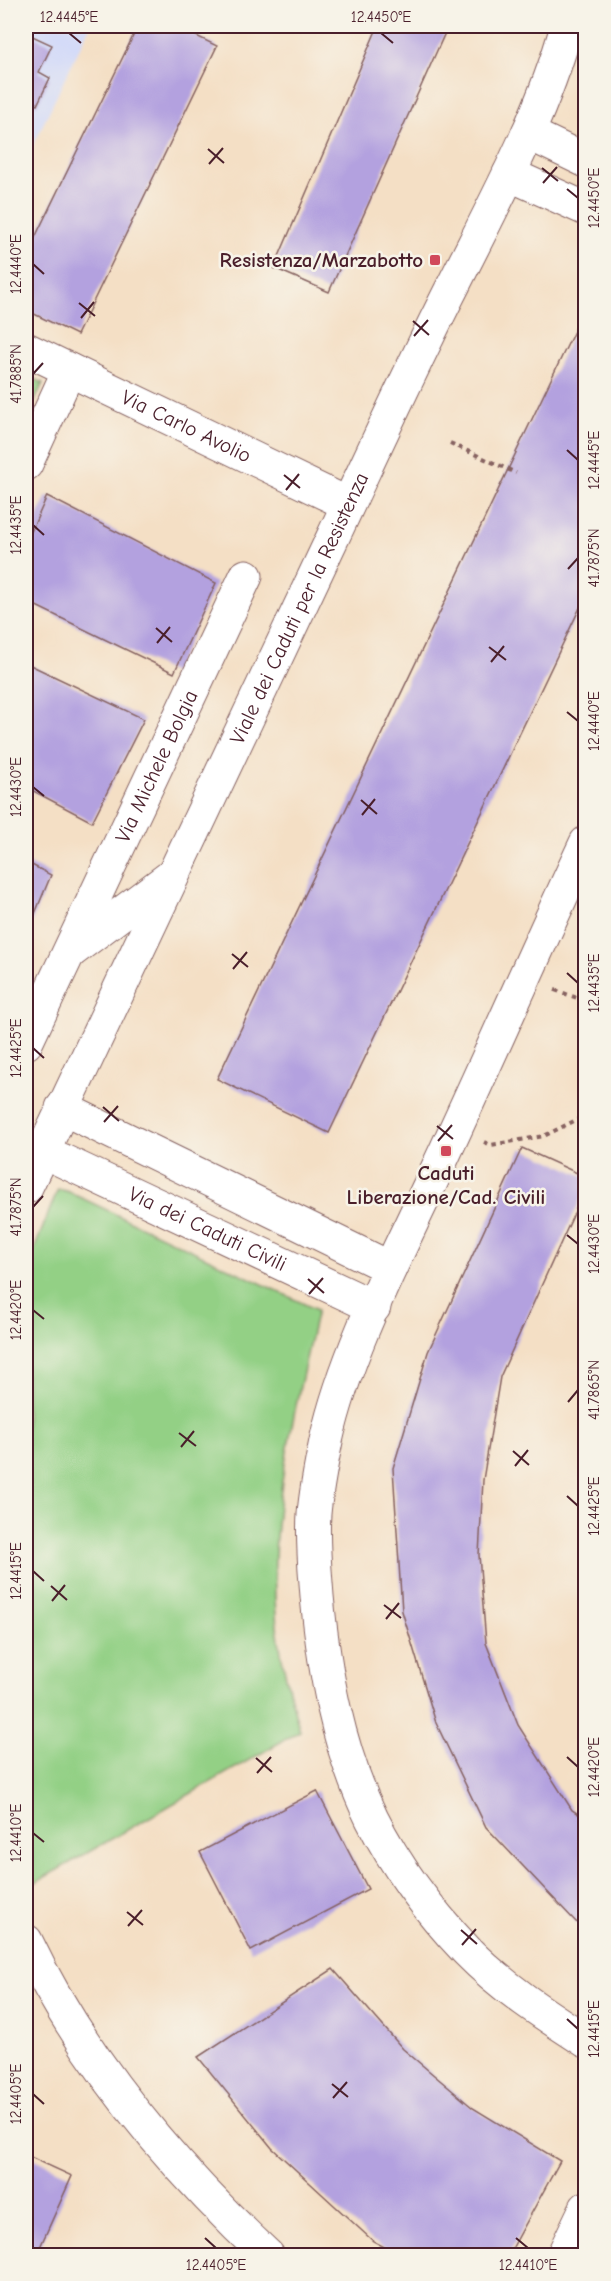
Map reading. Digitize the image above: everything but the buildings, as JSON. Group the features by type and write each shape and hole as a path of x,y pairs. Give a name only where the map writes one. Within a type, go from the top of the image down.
{"street":[{"name":"Viale dei Caduti per la Resistenza","path":"26,1187 362,471 509,174 555,67 567,26"},
{"path":"528,133 585,161"},
{"path":"509,174 585,209"},
{"name":"Via Carlo Avolio","path":"26,349 348,504"},
{"path":"26,464 69,370"},
{"name":"Via Michele Bolgia","path":"26,1043 246,576"},
{"path":"585,843 374,1307 334,1411 323,1456 314,1513 314,1550 321,1631 331,1691 348,1759 371,1817 408,1879 469,1953 515,1993 585,2041"},
{"name":"Via Michele Bolgia","path":"66,955 172,875"},
{"name":"Via dei Caduti Civili","path":"62,1108 390,1268"},
{"name":"Via dei Caduti Civili","path":"42,1151 374,1307"},
{"path":"26,1941 71,2025 109,2079 198,2186 268,2256"},
{"path":"563,2256 585,2208"}],"path":[{"path":"450,443 516,473"},
{"path":"456,1128 492,1145 544,1136 585,1114"}],"shaded area":[{"path":"26,26 90,26 26,160"}],"green space":[{"path":"26,375 43,383 26,420"},
{"path":"58,1189 69,1192 317,1310 285,1461 276,1538 277,1630 300,1731 26,1888 26,1270"}],"place":[{"name":"Resistenza/Marzabotto","path":"435,260"},
{"name":"Caduti Liberazione/Cad. Civili","path":"446,1151"}]}
